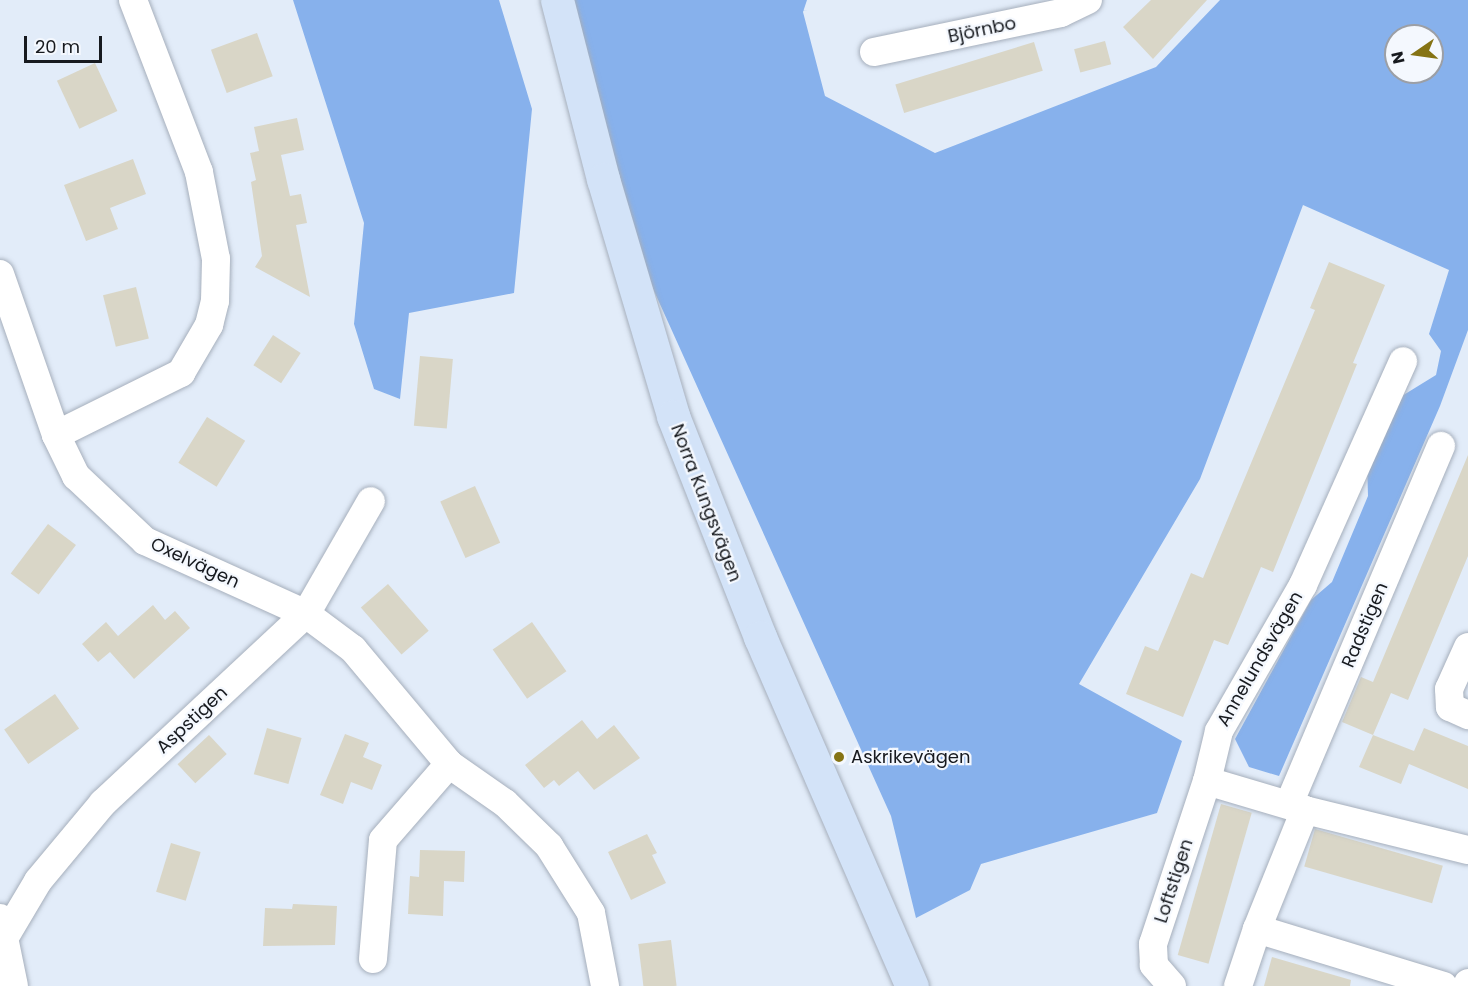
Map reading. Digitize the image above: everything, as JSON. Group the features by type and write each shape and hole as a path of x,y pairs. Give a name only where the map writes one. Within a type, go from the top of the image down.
{"main road":[{"name":"Norra Kungsvägen","path":"557,0 603,179 673,416 759,637 912,986"}],"street":[{"path":"56,435 181,373 209,325 215,301 216,259 199,172 133,0"},
{"name":"Björnbo","path":"874,52 1062,13 1088,0"},
{"name":"Oxelvägen","path":"0,274 56,435 76,476 145,540 306,614 353,649 449,764 505,803 549,846 591,913 605,986"},
{"name":"Annelundsvägen","path":"1207,781 1219,731 1303,585 1403,361"},
{"name":"Radstigen","path":"1238,986 1297,807 1441,446"},
{"name":"Aspstigen","path":"3,926 103,803 306,614 370,501"},
{"path":"1468,647 1449,689 1450,707 1468,715"},
{"path":"373,959 383,840 449,764"},
{"path":"1207,781 1297,807 1468,850"},
{"name":"Loftstigen","path":"1168,983 1154,966 1154,944 1207,781"},
{"path":"3,926 14,986"},
{"path":"1257,929 1444,986"}],"shaded area":[{"path":"293,0 499,0 532,109 514,293 409,313 400,399 374,389 354,324 364,223"},
{"path":"573,0 807,0 803,12 825,96 935,153 1156,67 1220,0 1468,0 1468,330 1440,406 1279,776 1249,767 1235,739 1311,600 1332,582 1368,496 1367,463 1397,399 1436,375 1441,351 1429,334 1449,270 1303,205 1200,479 1079,684 1182,741 1157,813 981,864 970,890 916,918 891,816 636,251"}],"building":[{"path":"1151,0 1207,0 1153,59 1123,27"},
{"path":"257,33 273,76 227,93 211,50"},
{"path":"1105,41 1111,64 1080,72 1074,49"},
{"path":"1034,42 1043,71 904,113 895,84"},
{"path":"95,63 117,111 79,129 57,81"},
{"path":"297,118 304,150 281,155 290,196 301,194 307,223 296,225 310,297 255,267 262,256 251,182 256,180 250,153 259,151 254,127"},
{"path":"133,159 146,194 110,208 118,229 86,241 64,185"},
{"path":"1329,262 1385,285 1353,363 1357,364 1273,572 1261,567 1228,645 1214,640 1183,717 1126,694 1145,646 1158,651 1191,573 1203,578 1315,310 1310,308"},
{"path":"136,287 149,338 116,347 103,295"},
{"path":"273,335 301,353 281,383 253,365"},
{"path":"420,356 453,359 447,429 414,426"},
{"path":"207,417 245,441 217,487 178,463"},
{"path":"1468,455 1468,556 1408,700 1391,693 1373,735 1342,722 1361,677 1373,682"},
{"path":"475,486 500,543 466,558 440,501"},
{"path":"48,524 76,545 39,595 11,574"},
{"path":"388,584 429,631 402,654 361,608"},
{"path":"153,605 165,620 175,611 190,628 134,679 110,652 98,662 82,644 106,622 118,636"},
{"path":"532,622 566,671 527,699 493,650"},
{"path":"55,694 79,728 28,764 4,730"},
{"path":"582,720 597,739 614,725 640,758 594,790 578,771 559,786 554,780 544,788 525,765"},
{"path":"267,728 302,738 288,784 254,774"},
{"path":"1424,728 1468,746 1468,789 1409,764 1401,784 1359,767 1373,735 1414,751"},
{"path":"345,734 369,743 363,757 382,765 372,790 351,782 343,804 320,795"},
{"path":"209,735 227,754 195,783 178,764"},
{"path":"1221,804 1252,813 1208,964 1178,955"},
{"path":"1315,829 1443,866 1432,903 1304,866"},
{"path":"647,834 657,853 652,855 666,883 631,900 608,852"},
{"path":"171,843 201,852 186,901 156,892"},
{"path":"420,850 465,851 464,882 444,881 443,916 408,914 410,876 419,877"},
{"path":"293,904 337,906 335,945 263,946 265,908 292,909"},
{"path":"671,940 677,986 643,986 638,944"},
{"path":"1272,957 1351,980 1350,986 1264,986"}],"place":[{"name":"Askrikevägen","path":"839,757"}]}
